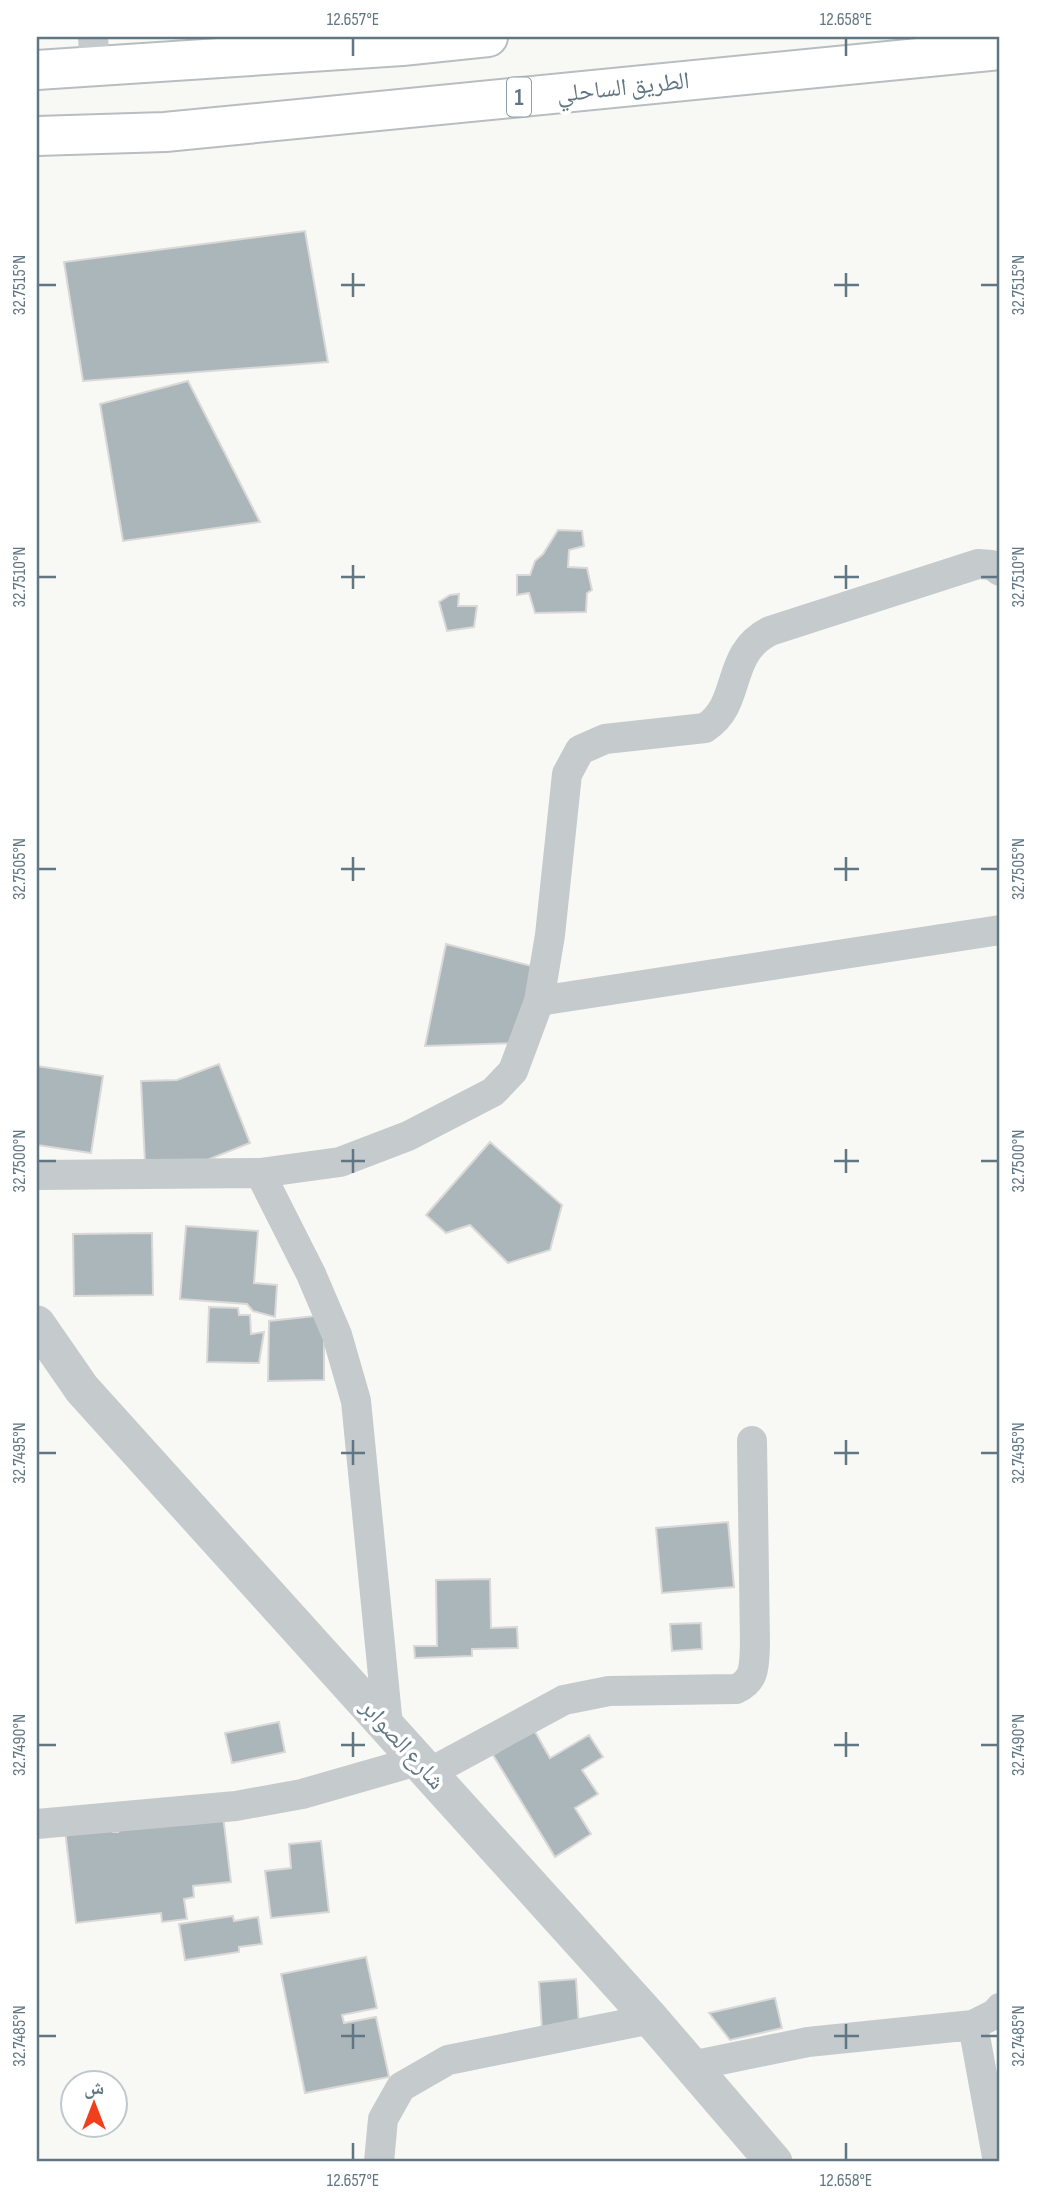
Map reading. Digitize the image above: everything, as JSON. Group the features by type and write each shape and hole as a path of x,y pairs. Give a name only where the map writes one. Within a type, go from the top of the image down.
{"highway":[{"path":"37,70 94,52 402,46 488,37"},
{"name":"الطريق الساحلي","path":"37,136 165,132 1000,50"}],"street":[{"path":"37,1175 260,1173 340,1162 408,1136 493,1092 513,1071 538,1001 550,935 567,774 580,750 605,739 705,728 725,706 743,655 753,640 770,631 978,564 992,565 1000,571"},
{"path":"538,1001 1000,930"},
{"path":"260,1173 327,1310 356,1401 388,1726"},
{"name":"شارع الصوابر","path":"37,1324 82,1389 388,1726 774,2162"},
{"path":"37,1824 236,1806 302,1794 423,1767 564,1700 609,1691 736,1689 747,1684 753,1674 755,1644 752,1441"},
{"path":"691,2066 808,2042 973,2025 1000,2008"},
{"path":"379,2162 383,2119 401,2087 448,2060 651,2020"},
{"path":"973,2025 998,2162"}],"building":[{"path":"305,231 328,362 83,381 64,262"},
{"path":"188,381 260,522 123,541 100,404"},
{"path":"558,530 582,531 584,546 569,550 568,567 587,568 592,590 587,593 586,612 535,613 529,593 517,595 517,575 530,575 535,561 543,554"},
{"path":"459,594 458,606 477,606 474,627 447,631 439,602 450,595"},
{"path":"446,944 535,967 517,1043 425,1046"},
{"path":"219,1064 250,1143 207,1160 145,1163 141,1081 177,1080"},
{"path":"37,1066 103,1076 91,1153 37,1145"},
{"path":"490,1142 562,1205 550,1250 508,1263 470,1225 446,1233 426,1215"},
{"path":"186,1226 258,1231 254,1283 277,1285 275,1317 253,1311 247,1304 180,1299"},
{"path":"152,1233 153,1295 74,1296 73,1234"},
{"path":"209,1307 238,1308 239,1315 250,1315 251,1334 264,1332 259,1363 207,1362"},
{"path":"324,1315 324,1380 268,1381 269,1321"},
{"path":"728,1522 734,1587 662,1593 656,1528"},
{"path":"490,1579 491,1628 517,1627 518,1648 472,1649 472,1656 415,1658 414,1646 437,1646 436,1580"},
{"path":"701,1623 702,1649 672,1651 670,1624"},
{"path":"279,1722 285,1752 232,1763 225,1733"},
{"path":"534,1730 550,1758 589,1735 603,1757 582,1770 598,1794 575,1808 591,1834 555,1857 493,1755"},
{"path":"223,1815 231,1882 193,1886 194,1897 184,1899 187,1919 162,1922 161,1913 76,1923 65,1830 112,1824 113,1832 118,1832 117,1827"},
{"path":"321,1841 329,1912 271,1918 265,1871 291,1868 289,1844"},
{"path":"233,1916 234,1921 258,1917 262,1944 239,1947 239,1952 185,1960 179,1924"},
{"path":"366,1957 377,2008 342,2015 344,2023 376,2017 389,2077 305,2093 281,1974"},
{"path":"576,1979 579,2027 542,2030 539,1982"},
{"path":"775,1998 782,2028 730,2040 709,2013"}]}
